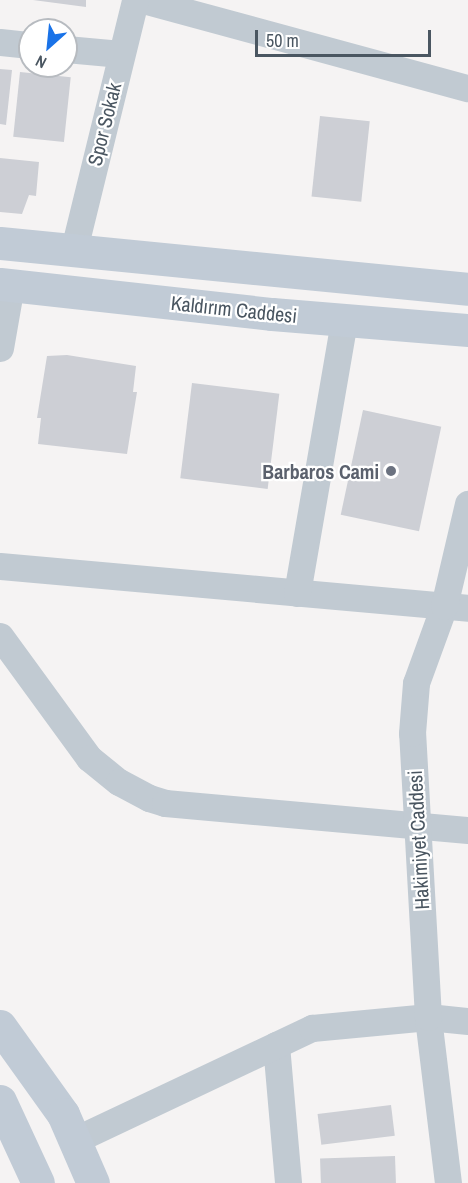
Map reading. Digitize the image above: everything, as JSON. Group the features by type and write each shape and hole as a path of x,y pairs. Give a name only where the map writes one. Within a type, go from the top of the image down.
{"street":[{"name":"Spor Sokak","path":"74,249 135,0"},
{"path":"143,0 468,88"},
{"path":"0,42 18,44"},
{"path":"78,50 121,54"},
{"path":"0,243 468,289"},
{"path":"0,348 5,284"},
{"name":"Kaldırım Caddesi","path":"5,284 344,320 468,330"},
{"path":"297,593 344,320"},
{"name":"Hakimiyet Caddesi","path":"448,1183 428,1017 417,828 413,708 423,656 456,607 468,504"},
{"path":"0,566 456,607"},
{"path":"0,636 89,758 133,791 165,803 417,828 468,830"},
{"path":"77,1140 312,1028 428,1017 468,1021"},
{"path":"0,1026 63,1114 77,1140 93,1183"},
{"path":"276,1045 288,1183"},
{"path":"0,1101 38,1183"}],"building":[{"path":"33,0 86,0 86,7"},
{"path":"0,69 12,70 6,125 0,124"},
{"path":"19,78 71,78 64,142 13,137"},
{"path":"320,116 370,121 361,202 312,197"},
{"path":"0,158 39,162 36,196 29,195 22,214 0,212"},
{"path":"67,355 136,366 133,392 137,392 127,454 38,444 41,418 37,418 47,356"},
{"path":"192,383 279,394 268,489 180,478"},
{"name":"Barbaros Cami","path":"363,410 441,427 419,531 341,515"},
{"path":"391,1105 395,1136 321,1145 318,1114"},
{"path":"395,1156 396,1183 321,1183 320,1159"}],"place":[{"name":"Barbaros Cami","path":"391,471"}]}
